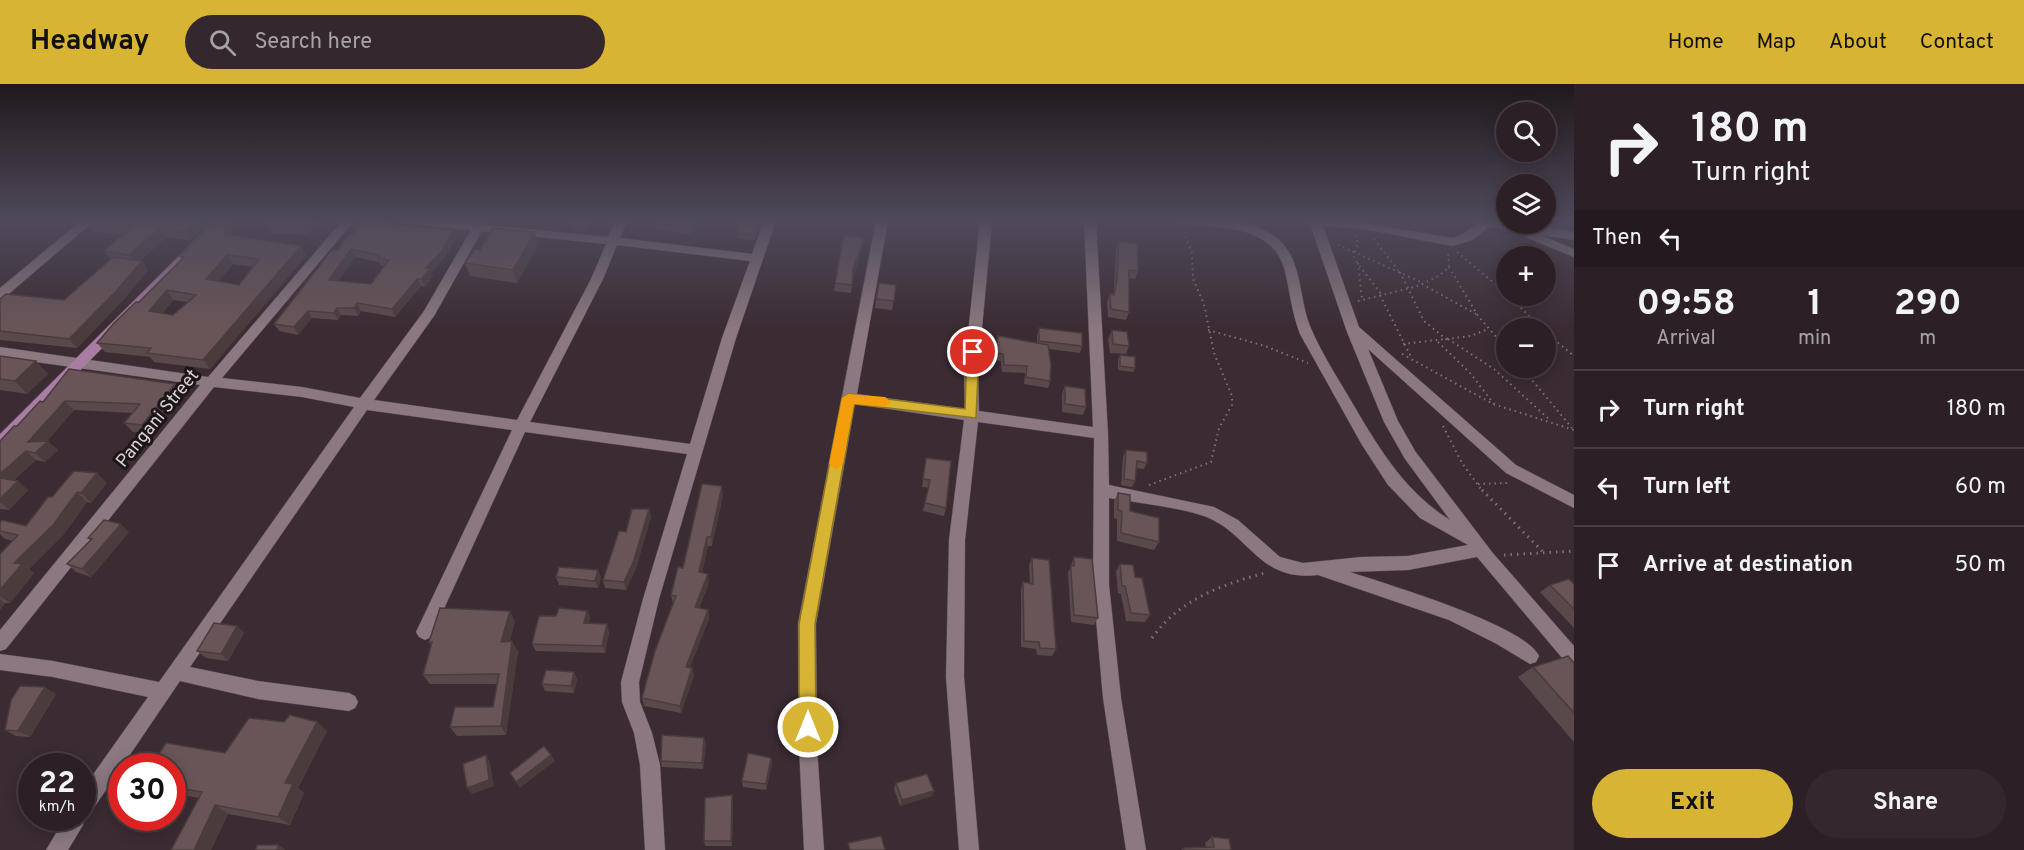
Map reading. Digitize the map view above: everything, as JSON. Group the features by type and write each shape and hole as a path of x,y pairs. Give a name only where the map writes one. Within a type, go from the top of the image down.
{"main road":[{"path":"0,443 185,257"}],"street":[{"path":"0,295 45,257"},
{"name":"Pangani Street","path":"0,643 211,382 318,257"},
{"path":"96,788 429,314 461,257"},
{"path":"425,632 521,425 606,257"},
{"path":"655,850 650,765 643,733 631,702 630,682 651,598 756,258 745,257"},
{"path":"814,850 808,759 807,624 875,257"},
{"path":"969,850 955,677 957,540 972,415 971,371 982,257"},
{"path":"1092,257 1101,434 1101,585 1112,698 1136,850"},
{"path":"1285,257 1288,262 1299,312 1327,370 1384,470 1405,495 1440,524 1471,537"},
{"path":"1327,257 1353,330 1391,422 1406,447 1471,537 1574,659"},
{"path":"1353,330 1511,469 1574,502"},
{"path":"0,352 211,382 302,392 364,404 695,450"},
{"path":"848,398 1101,434"},
{"path":"1101,490 1209,512 1232,525 1275,562 1303,570 1360,564 1408,564 1484,553"},
{"path":"1323,569 1454,614 1530,656"},
{"path":"0,662 53,669 162,691"},
{"path":"176,672 258,690 349,702"},
{"path":"56,850 68,831"}],"path":[{"path":"1126,496 1211,462 1219,428 1232,405 1232,396 1214,353 1204,304 1192,279 1192,257"},
{"path":"1356,257 1362,299"},
{"path":"1365,257 1423,283 1476,314"},
{"path":"1388,257 1399,271 1436,341 1470,373 1494,404"},
{"path":"1345,305 1423,283 1449,267 1452,257"},
{"path":"1459,257 1496,285"},
{"path":"1358,263 1381,295 1412,360"},
{"path":"1449,267 1476,314 1496,337"},
{"path":"1519,306 1531,318"},
{"path":"1431,328 1494,369 1552,422"},
{"path":"1404,344 1475,336 1488,329"},
{"path":"1208,330 1265,346 1327,370"},
{"path":"1556,341 1574,356"},
{"path":"1401,354 1494,404 1573,430"},
{"path":"1530,378 1573,430"},
{"path":"1434,400 1460,463 1506,518 1545,554"},
{"path":"1477,484 1538,484"},
{"path":"1484,553 1545,554 1574,551"},
{"path":"1152,638 1160,625 1194,596 1286,566"}],"building":[{"path":"113,257 142,261 69,339 0,331 0,299 6,294 64,300"},
{"path":"184,257 225,257 206,279 239,285 259,259 241,257 292,257 203,360 147,353 151,348 97,343 114,323 136,302 139,302","holes":["167,290 196,295 173,315 149,311"]},
{"path":"327,257 346,257 329,280 371,284 389,260 379,257 437,257 426,268 430,268 422,279 417,279 392,309 357,303 354,308 337,308 334,313 308,311 294,327 274,324"},
{"path":"469,257 521,257 513,270 465,263"},
{"path":"840,257 857,257 853,269 852,285 835,283"},
{"path":"1118,257 1137,257 1138,271 1129,270 1129,312 1111,309 1110,294 1114,295"},
{"path":"879,283 896,285 894,301 876,299"},
{"path":"1039,328 1082,333 1082,346 1039,341"},
{"path":"1112,330 1127,332 1129,346 1113,344"},
{"path":"998,336 1048,345 1051,365 1050,381 1026,377 1027,366 1004,365 1003,354 996,353"},
{"path":"1120,355 1135,357 1135,368 1120,366"},
{"path":"0,356 36,361 15,381 0,379"},
{"path":"69,369 175,384 142,425 124,423 140,404 65,401 28,442 48,441 35,453 26,451 0,474 0,441 40,401 43,402"},
{"path":"1065,386 1085,389 1086,407 1065,404"},
{"path":"1126,450 1147,452 1147,463 1137,461 1135,481 1124,479"},
{"path":"926,458 951,461 946,508 925,503 930,480 923,479"},
{"path":"74,471 97,473 81,493 77,492 53,525 14,563 22,564 0,590 0,554 18,535 0,531 0,523 2,520 26,526 48,497 52,497"},
{"path":"0,478 18,481 0,499"},
{"path":"702,484 722,486 711,537 707,537 699,572 708,574 695,607 708,610 686,667 692,668 680,706 642,698 655,651 676,596 671,595 678,567 683,568"},
{"path":"1118,493 1130,495 1130,511 1159,518 1159,542 1121,533 1122,511 1118,510"},
{"path":"632,509 649,509 634,560 624,582 603,580 619,531 626,532"},
{"path":"104,520 121,524 82,569 67,564 92,539 88,538"},
{"path":"1074,557 1092,559 1098,618 1074,615 1071,565 1074,566"},
{"path":"1032,558 1049,560 1056,649 1040,648 1039,642 1024,641 1023,582 1033,584"},
{"path":"1120,564 1133,565 1135,577 1142,578 1150,615 1131,613 1125,586 1122,586"},
{"path":"559,567 598,570 595,581 556,577"},
{"path":"1569,579 1574,584 1574,609 1550,585"},
{"path":"440,608 510,611 501,642 512,641 501,726 450,727 455,707 493,707 499,674 423,675 432,642 429,642"},
{"path":"559,608 587,611 584,623 607,624 602,646 532,644 539,616 556,616"},
{"path":"214,623 237,626 221,654 197,651"},
{"path":"1568,656 1574,663 1574,713 1533,667"},
{"path":"546,670 574,672 571,686 542,684"},
{"path":"20,686 45,687 18,731 5,730 11,700"},
{"path":"290,715 317,722 285,783 293,784 278,817 215,805 194,850 171,850 181,831 186,831 186,822 202,792 186,789 186,753 159,753 166,743 225,753 249,718 284,722"},
{"path":"662,735 704,738 702,763 661,761"},
{"path":"544,746 551,755 516,782 510,773"},
{"path":"748,753 771,758 766,784 742,781"},
{"path":"486,755 489,780 467,788 463,764"},
{"path":"927,774 934,791 902,800 896,783"},
{"path":"732,795 731,841 704,841 705,798"},
{"path":"881,836 885,850 850,850 848,843"},
{"path":"1212,837 1229,839 1231,850 1184,850 1184,848 1214,847"},
{"path":"257,845 278,845 277,850 256,850"}],"slow traffic":[{"path":"836,464 848,398 885,402"}],"route":[{"path":"808,727 807,624 848,398 972,415 973,352"}]}
